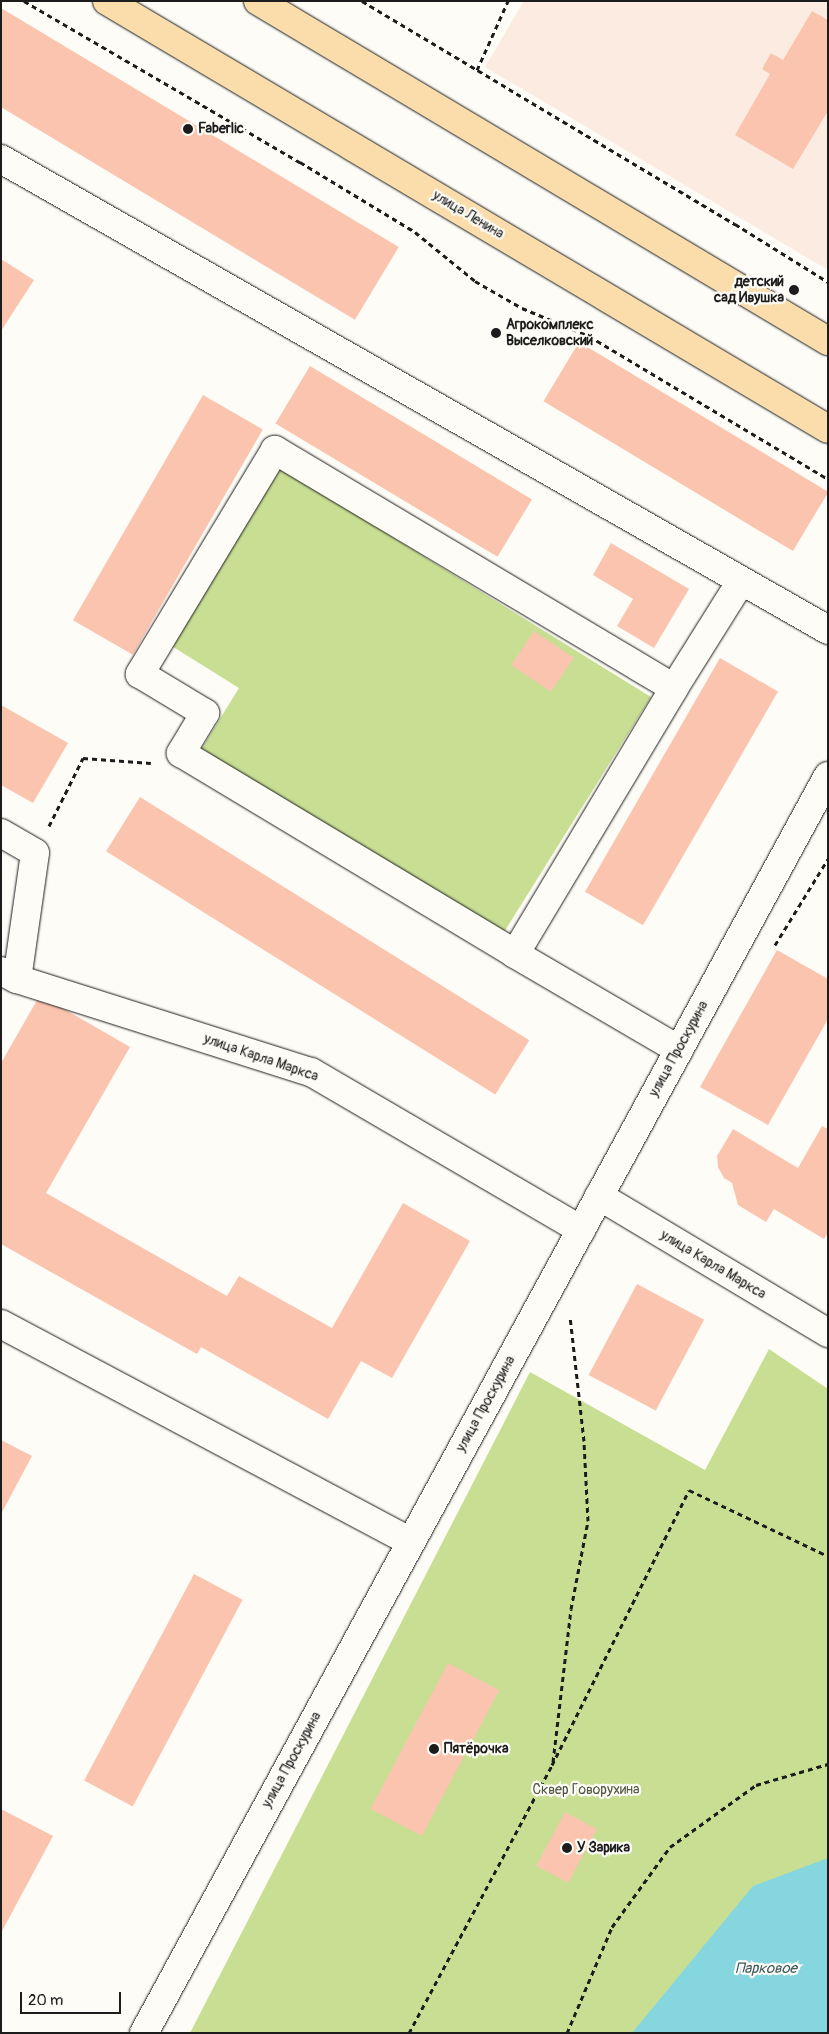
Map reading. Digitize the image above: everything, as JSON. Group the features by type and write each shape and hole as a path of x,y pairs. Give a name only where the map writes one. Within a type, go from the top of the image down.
{"main road":[{"name":"улица Ленина","path":"107,1 828,428"},
{"path":"258,1 828,341"}],"street":[{"path":"1,159 828,630"},
{"path":"674,688 275,450 140,674 205,713 181,753 515,954 679,1050"},
{"path":"515,954 674,688 741,581"},
{"name":"улица Проскурина","path":"144,2033 828,776"},
{"path":"1,834 36,853 9,975"},
{"name":"улица Карла Маркса","path":"9,975 311,1072 581,1230"},
{"name":"улица Карла Маркса","path":"599,1196 828,1333"},
{"path":"1,1324 411,1542"}],"path":[{"path":"24,1 300,162 415,232 475,281 522,308 589,336 828,479"},
{"path":"362,1 735,224 828,282"},
{"path":"478,70 508,1"},
{"path":"36,853 83,758 158,763"},
{"path":"552,1765 571,1609 588,1521 584,1441 570,1314"},
{"path":"409,2033 552,1765 688,1490 828,1556"},
{"path":"567,2033 612,1927 670,1847 756,1785 828,1764"}],"shaded area":[{"path":"524,1 828,1 828,270 485,67"}],"green space":[{"path":"281,468 651,697 501,937 200,751 239,688 170,645"},
{"name":"Сквер Говорухина","path":"769,1349 828,1389 828,2033 190,2033 530,1372 705,1470"}],"water":[{"name":"Парковое","path":"828,1858 828,2033 632,2033 753,1886"}],"building":[{"path":"1,8 399,247 355,320 1,107"},
{"path":"812,11 828,20 828,111 793,169 735,135 770,74 762,69 771,53 783,60"},
{"path":"1,259 34,280 1,331"},
{"path":"579,342 828,492 793,551 543,401"},
{"path":"310,366 532,499 497,557 275,423"},
{"path":"203,395 263,430 133,655 73,620"},
{"path":"611,543 689,589 654,648 617,626 633,599 593,575"},
{"path":"534,631 574,658 551,692 511,665"},
{"path":"720,658 778,692 643,925 585,892"},
{"path":"1,705 68,743 33,803 1,785"},
{"path":"140,797 529,1040 495,1095 106,851"},
{"path":"777,950 828,979 828,1019 768,1125 700,1087"},
{"path":"40,995 130,1047 46,1193 227,1296 239,1276 332,1328 403,1203 470,1241 392,1378 361,1361 328,1419 201,1347 197,1354 1,1244 1,1063"},
{"path":"822,1126 828,1129 828,1233 824,1239 774,1209 766,1222 738,1205 732,1183 724,1178 718,1167 717,1156 733,1129 798,1168"},
{"path":"637,1284 704,1320 656,1411 589,1375"},
{"path":"1,1440 32,1456 1,1514"},
{"path":"194,1574 243,1600 133,1806 84,1781"},
{"name":"Пятёрочка","path":"448,1663 499,1690 422,1836 371,1809"},
{"path":"1,1809 53,1836 1,1933"},
{"name":"У Зарика","path":"565,1812 597,1829 568,1883 536,1866"}],"place":[{"name":"Faberlic","path":"188,129"},
{"name":"детский сад Ивушка","path":"794,290"},
{"name":"Агрокомплекс Выселковский","path":"496,333"},
{"name":"Пятёрочка","path":"434,1749"},
{"name":"У Зарика","path":"567,1848"}]}
